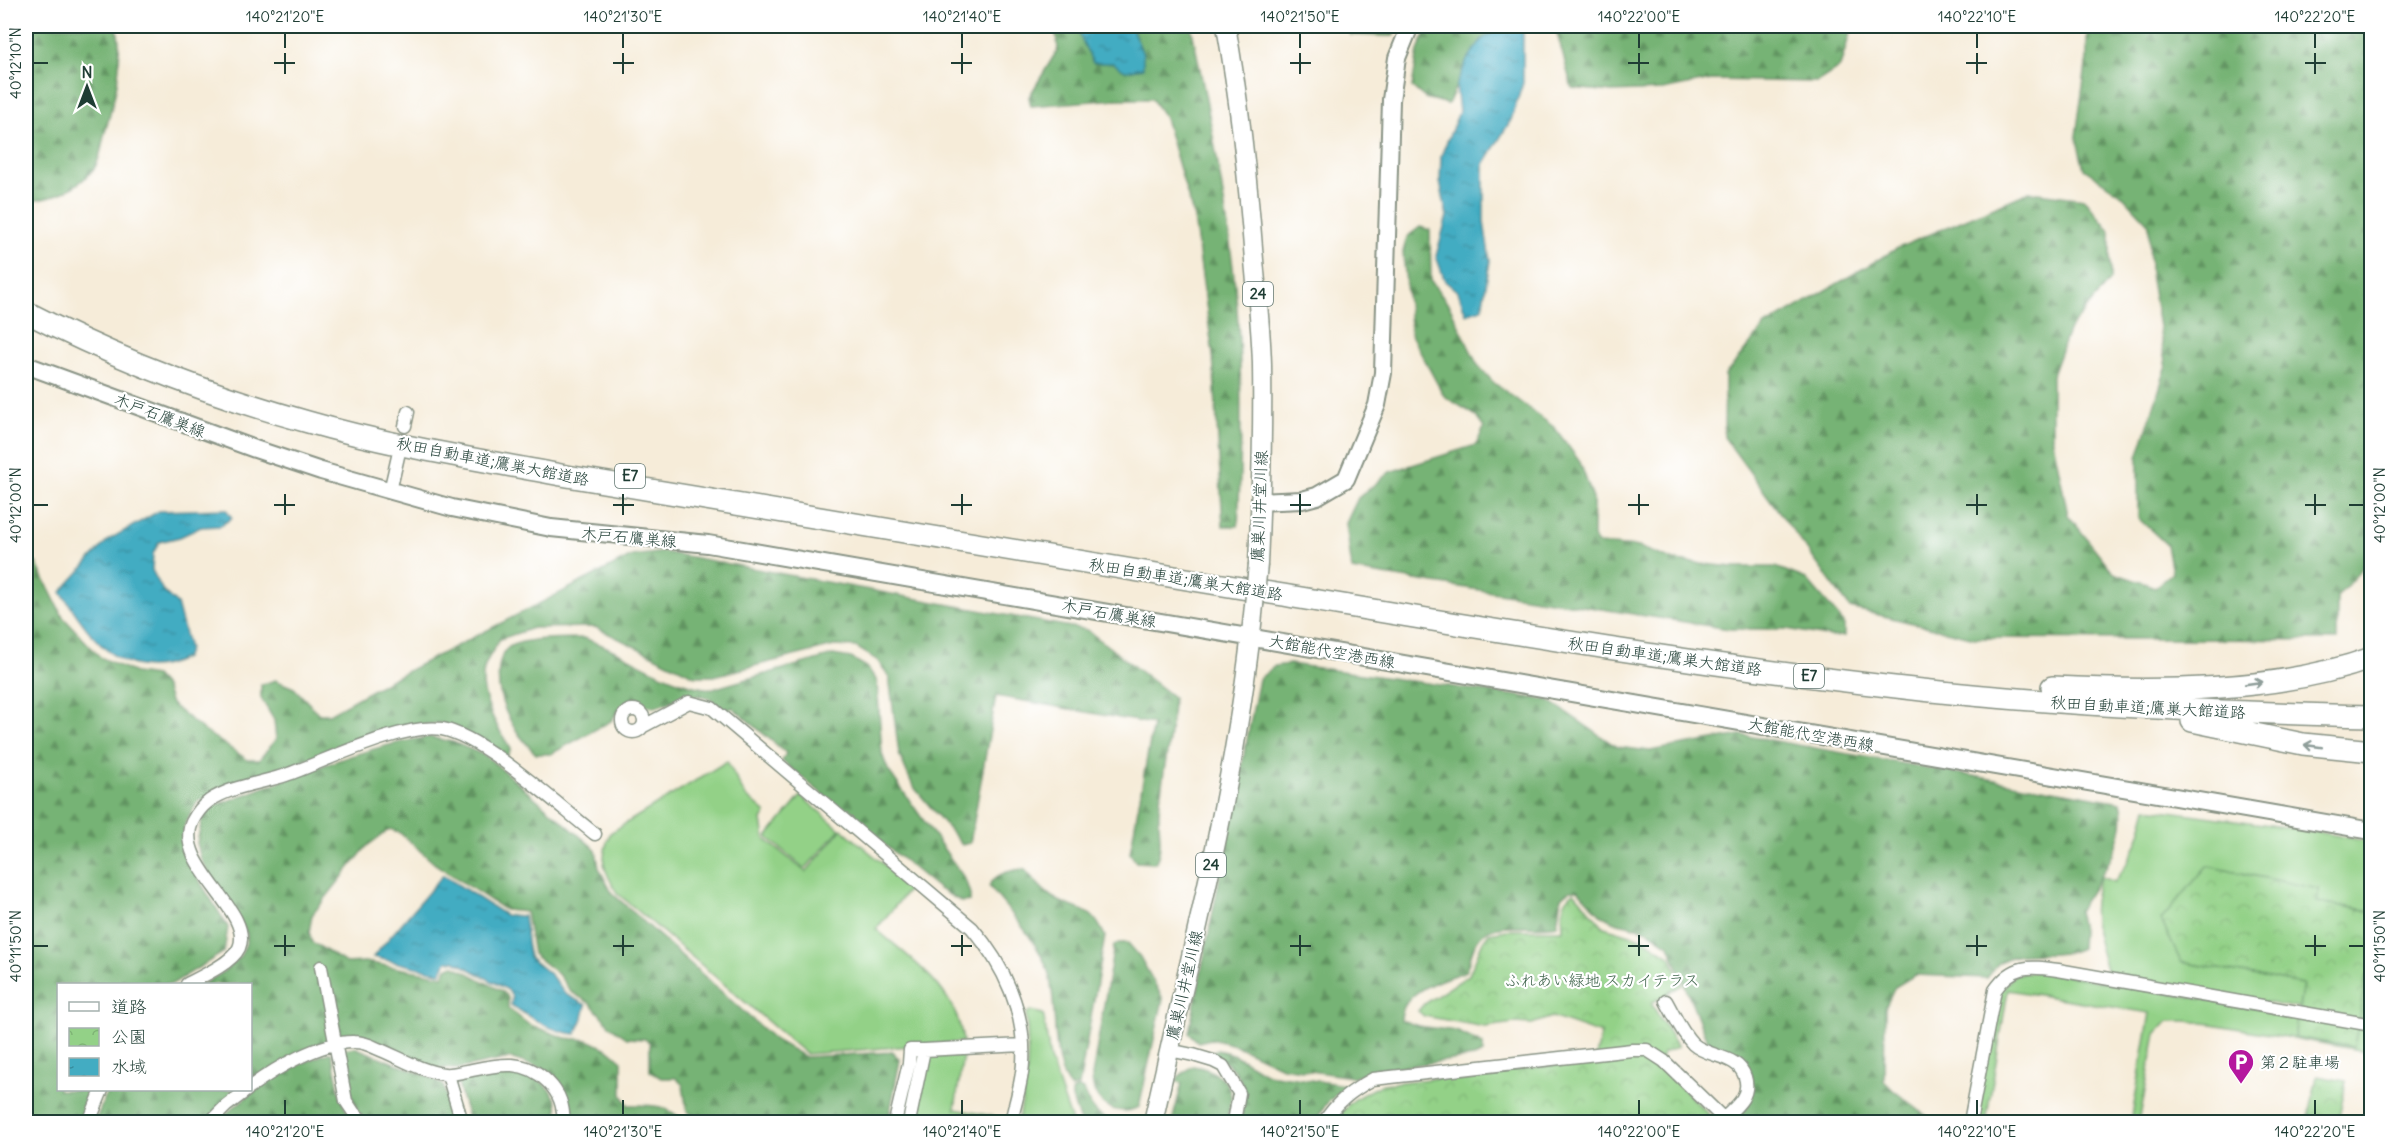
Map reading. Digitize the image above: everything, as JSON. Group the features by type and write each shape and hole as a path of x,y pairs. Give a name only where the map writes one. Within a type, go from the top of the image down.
{"highway":[{"name":"秋田自動車道;鷹巣大館道路","path":"26,302 131,350 233,388 324,416 430,441 562,465 1632,642 1988,690 2185,710 2372,716"},
{"name":"秋田自動車道;鷹巣大館道路","path":"26,312 122,357 223,396 309,423 410,447 561,475 1634,653 1826,679 1988,690 2197,700 2372,705"},
{"path":"1988,690 2180,690 2287,678 2341,668 2372,658"},
{"path":"1988,690 2208,724 2303,744 2372,751"}],"main road":[{"name":"鷹巣川井堂川線","path":"1153,1122 1222,812 1251,637 1258,564 1262,364 1259,305 1245,157 1226,26"},
{"path":"1260,502 1309,498 1333,488 1346,478 1377,405 1383,361 1391,100 1397,57 1410,26"},
{"name":"木戸石鷹巣線","path":"26,365 255,449 452,508 551,528 708,544 1251,637"},
{"name":"大館能代空港西線","path":"1251,637 2372,831"}],"street":[{"path":"405,426 408,412"},
{"path":"390,491 399,452"},
{"path":"642,727 689,702 712,708 972,928 1000,965 1010,988 1023,1045 1023,1065 1011,1122"},
{"path":"189,983 225,963 239,949 240,935 235,920 194,856 188,842 191,825 199,810 210,800 230,792 286,775 381,739 414,731 442,729 467,738 489,751 595,834"},
{"path":"321,967 346,1101 364,1122"},
{"path":"1970,1122 1995,990 2009,973 2022,969 2058,970 2372,1025"},
{"path":"1324,1122 1333,1108 1347,1094 1373,1079 1632,1050 1647,1050 1664,1061 1725,1121 1744,1098 1747,1085 1744,1073 1736,1063 1694,1045 1682,1030 1666,1001"},
{"path":"252,1086 298,1056 355,1042 375,1047 429,1071 448,1075 510,1063 528,1067 543,1076 556,1090 563,1104 564,1122"},
{"path":"895,1122 910,1050 1023,1045"},
{"path":"909,1122 924,1050"},
{"path":"1169,1050 1203,1058 1223,1066 1239,1093 1234,1122"},
{"path":"448,1075 462,1122"},
{"path":"89,1122 101,1091"},
{"path":"210,1122 245,1091"}],"green space":[{"path":"26,26 117,26 119,69 115,95 100,156 95,167 81,181 64,192 45,199 26,201"},
{"path":"1044,26 1079,26 1080,36 1143,54 1131,26 1191,26 1227,220 1235,286 1241,406 1238,526 1223,526 1213,355 1194,218 1165,118 1152,99 1118,99 1031,106 1029,97 1058,49 1055,27"},
{"path":"1350,26 1399,26 1393,36 1350,35"},
{"path":"1428,26 1506,26 1493,33 1475,50 1448,104 1425,98 1412,87 1418,51"},
{"path":"1555,26 1852,26 1840,67 1817,82 1711,80 1663,90 1612,92 1572,88"},
{"path":"2087,26 2371,26 2371,558 2337,597 2337,640 1975,638 1850,608 1724,437 1725,375 1765,326 1898,248 2029,192 2085,199 2110,231 2110,280 2068,331 2052,375 2052,436 2068,515 2114,573 2155,587 2172,573 2167,545 2138,518 2138,457 2166,368 2150,274 2149,224 2121,194 2084,169 2076,136 2087,58"},
{"path":"1420,227 1430,230 1431,281 1450,307 1477,364 1493,382 1555,428 1580,462 1593,499 1593,538 1597,544 1639,547 1675,561 1733,567 1776,567 1806,579 1844,623 1844,636 1831,637 1787,629 1729,629 1352,570 1346,523 1358,498 1390,472 1476,445 1484,428 1475,415 1444,396 1411,335 1403,252 1407,237"},
{"path":"664,552 1087,630 1173,697 1160,798 1160,845 1155,863 1136,862 1130,853 1153,724 996,696 970,843 962,845 913,786 899,754 889,676 877,660 856,647 834,646 714,676 695,676 595,627 533,628 500,639 484,669 486,700 511,749 507,756 487,742 439,723 410,726 330,751 198,801 184,826 185,857 228,927 224,952 174,983 57,983 57,1091 92,1091 79,1122 26,1122 26,560 36,563 63,617 100,657 135,673 155,676 165,687 171,704 206,732 248,760 259,760 276,739 274,720 261,698 261,685 275,680 294,688 319,714 329,714 388,681 632,556"},
{"path":"583,638 662,675 712,689 833,655 851,658 867,667 877,681 882,754 888,770 965,879 970,901 962,902 939,889 782,761 786,753 732,707 726,713 709,698 689,696 655,707 631,704 621,708 611,721 551,754 536,754 507,715 498,680 502,656 509,647 525,642"},
{"path":"1290,664 1548,700 1617,747 1650,751 1741,735 2121,802 2123,816 2121,830 2117,845 2103,873 2078,911 2082,929 2081,948 2061,953 2009,958 2000,962 1987,978 1915,975 1895,987 1885,1008 1884,1081 1934,1122 1736,1122 1735,1119 1752,1085 1752,1077 1745,1064 1739,1059 1710,1048 1669,945 1645,929 1618,923 1602,916 1578,890 1571,890 1561,897 1557,925 1490,929 1475,944 1466,971 1424,988 1408,1001 1401,1020 1418,1026 1456,1031 1483,1044 1483,1053 1474,1057 1376,1070 1352,1077 1282,1067 1235,1045 1211,1039 1198,1042 1189,1033 1259,679 1275,666"},
{"path":"429,737 453,742 486,756 596,850 599,868 612,893 775,1040 805,1057 893,1052 900,1060 888,1122 711,1122 687,1112 683,1085 676,1078 661,1078 650,1071 650,1043 645,1039 627,1038 611,1027 590,1003 571,992 558,974 533,954 526,912 505,910 435,864 400,833 390,829 367,846 312,915 309,932 312,942 346,963 365,962 443,976 447,968 453,965 502,991 508,997 508,1008 528,1024 565,1038 588,1040 609,1050 622,1061 622,1095 628,1105 659,1107 685,1122 572,1122 566,1093 557,1079 547,1070 510,1058 457,1069 437,1068 415,1061 370,1040 330,1043 252,1082 252,983 204,983 232,965 243,951 247,934 201,860 197,843 203,815 216,805 321,766 402,742"},
{"path":"727,761 745,795 766,813 762,820 765,839 806,872 842,829 911,887 876,929 932,978 943,992 959,1024 963,1042 806,1054 617,893 604,864 610,833"},
{"path":"801,796 840,829 805,869 767,837"},
{"path":"2147,808 2314,831 2371,842 2371,911 2317,902 2319,888 2181,962 2303,984 2371,957 2371,1022 2107,973 2093,913 2096,889 2101,877 2114,882 2126,865 2138,838"},
{"path":"2207,866 2319,889 2317,902 2371,911 2371,977 2366,976 2354,1047 2294,1037 2303,984 2181,962 2161,920"},
{"path":"1024,869 1044,891 1054,898 1091,915 1105,936 1079,1086 1071,1088 1064,1078 1057,1049 1053,997 1047,968 1029,935 989,886 999,875"},
{"name":"ふれあい緑地 スカイテラス","path":"1574,892 1604,927 1644,939 1671,957 1682,985 1651,1003 1678,1047 1663,1053 1659,1065 1716,1122 1335,1122 1350,1104 1383,1084 1595,1061 1601,1034 1552,1017 1532,1024 1514,1023 1485,1027 1424,1016 1418,1011 1423,1005 1469,975 1483,941 1489,933 1507,930 1563,930 1564,905"},
{"path":"1128,943 1140,957 1163,999 1139,1107 1121,1111 1106,1106 1100,1101 1093,1086 1092,1076 1114,945"},
{"path":"2040,971 2371,1028 2371,1052 2212,1024 2168,1021 2156,1034 2139,1122 2131,1122 2150,1013 2008,990 1986,1122 1973,1122 1999,993 2015,974"},
{"path":"1030,1011 1043,1014 1050,1059 1072,1122 1018,1122 1027,1069 1026,1014"},
{"path":"354,1047 432,1078 443,1085 454,1122 369,1122 358,1112 351,1096 342,1049"},
{"path":"1217,1050 1233,1054 1267,1074 1346,1085 1326,1104 1315,1122 1240,1122 1243,1098 1241,1081 1231,1067 1211,1052"},
{"path":"331,1052 344,1106 355,1122 216,1122 269,1081 297,1065"},
{"path":"927,1055 963,1055 955,1109 1004,1118 1004,1122 915,1122"},
{"path":"1193,1066 1218,1075 1227,1085 1231,1098 1226,1122 1172,1122 1182,1083 1177,1082 1178,1077"},
{"path":"508,1068 530,1076 549,1089 557,1103 558,1122 469,1122 458,1084 463,1078"},
{"path":"2317,1076 2346,1081 2338,1122 2308,1122"},
{"path":"1078,1088 1083,1090 1095,1111 1104,1118 1116,1122 1080,1122 1072,1098 1072,1091"},
{"path":"108,1091 241,1091 206,1122 95,1122"}],"water":[{"path":"1079,26 1131,26 1143,54 1143,68 1125,71 1113,63 1093,63 1080,36"},
{"path":"1505,26 1523,29 1523,83 1511,120 1484,164 1484,222 1490,261 1482,309 1466,314 1458,292 1445,281 1436,256 1447,216 1440,182 1441,156 1459,112 1456,86 1467,60 1482,39"},
{"path":"226,509 232,518 220,526 201,527 180,537 159,542 153,554 152,570 163,591 177,604 189,649 185,658 163,666 143,667 111,654 97,641 61,592 108,540 159,511"},
{"path":"443,875 505,915 524,916 529,957 551,975 565,994 586,1005 576,1034 542,1024 526,1015 511,1005 512,997 508,990 455,961 447,961 441,973 373,957"}],"place":[{"name":"第２駐車場","path":"2241,1085"}]}
